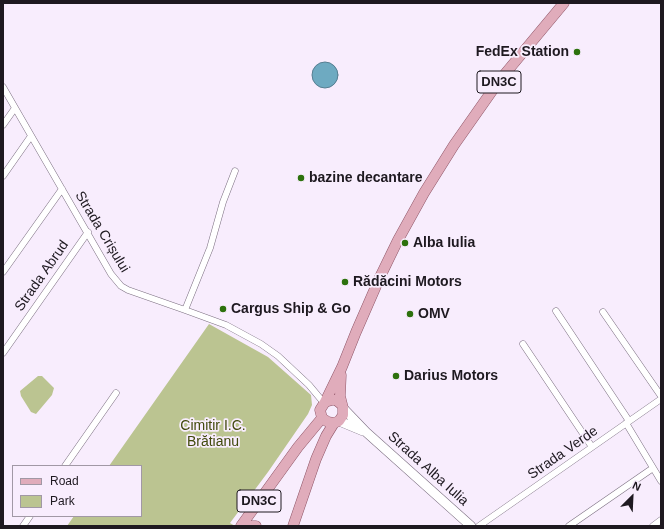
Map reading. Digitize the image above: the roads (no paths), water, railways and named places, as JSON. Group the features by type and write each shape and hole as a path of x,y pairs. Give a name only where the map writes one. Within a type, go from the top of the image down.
{"main road":[{"name":"DN3C","path":"241,526 298,447 324,404 342,367 362,316 380,277 407,223 432,179 499,81 564,3"},
{"name":"DN3C","path":"342,367 340,388 343,406"},
{"path":"293,526 330,421 343,415 343,406 336,400 328,400 324,404 320,413 330,421"},
{"name":"DN3C","path":"298,447 330,421"},
{"path":"249,526 256,526"}],"street":[{"name":"Strada Crișului","path":"3,87 111,274 121,286 128,290 226,325 261,344 278,356 304,380 324,404"},
{"path":"3,125 15,108"},
{"path":"3,176 31,136"},
{"path":"186,310 210,248 223,202 234,171"},
{"path":"3,272 62,189"},
{"name":"Strada Abrud","path":"3,353 88,232"},
{"path":"556,310 628,422 661,481"},
{"path":"603,312 661,398"},
{"path":"523,344 592,448"},
{"path":"66,465 116,393"},
{"name":"Strada Verde","path":"479,526 592,448 661,398"},
{"name":"Strada Alba Iulia","path":"343,406 366,432 471,526"},
{"name":"Strada Alba Iulia","path":"330,421 366,432"},
{"path":"569,526 653,468"},
{"path":"23,526 29,517"},
{"path":"653,526 661,520"}],"water":[{"path":"325,62 334,66 338,75 334,84 325,88 316,84 312,75 316,66"}],"place":[{"name":"FedEx Station","path":"577,52"},
{"name":"bazine decantare","path":"301,178"},
{"name":"Alba Iulia","path":"405,243"},
{"name":"Rădăcini Motors","path":"345,282"},
{"name":"Cargus Ship & Go","path":"223,309"},
{"name":"OMV","path":"410,314"},
{"name":"Darius Motors","path":"396,376"}],"park label":[{"name":"Cimitir I.C. Brătianu","path":"213,434"}]}
